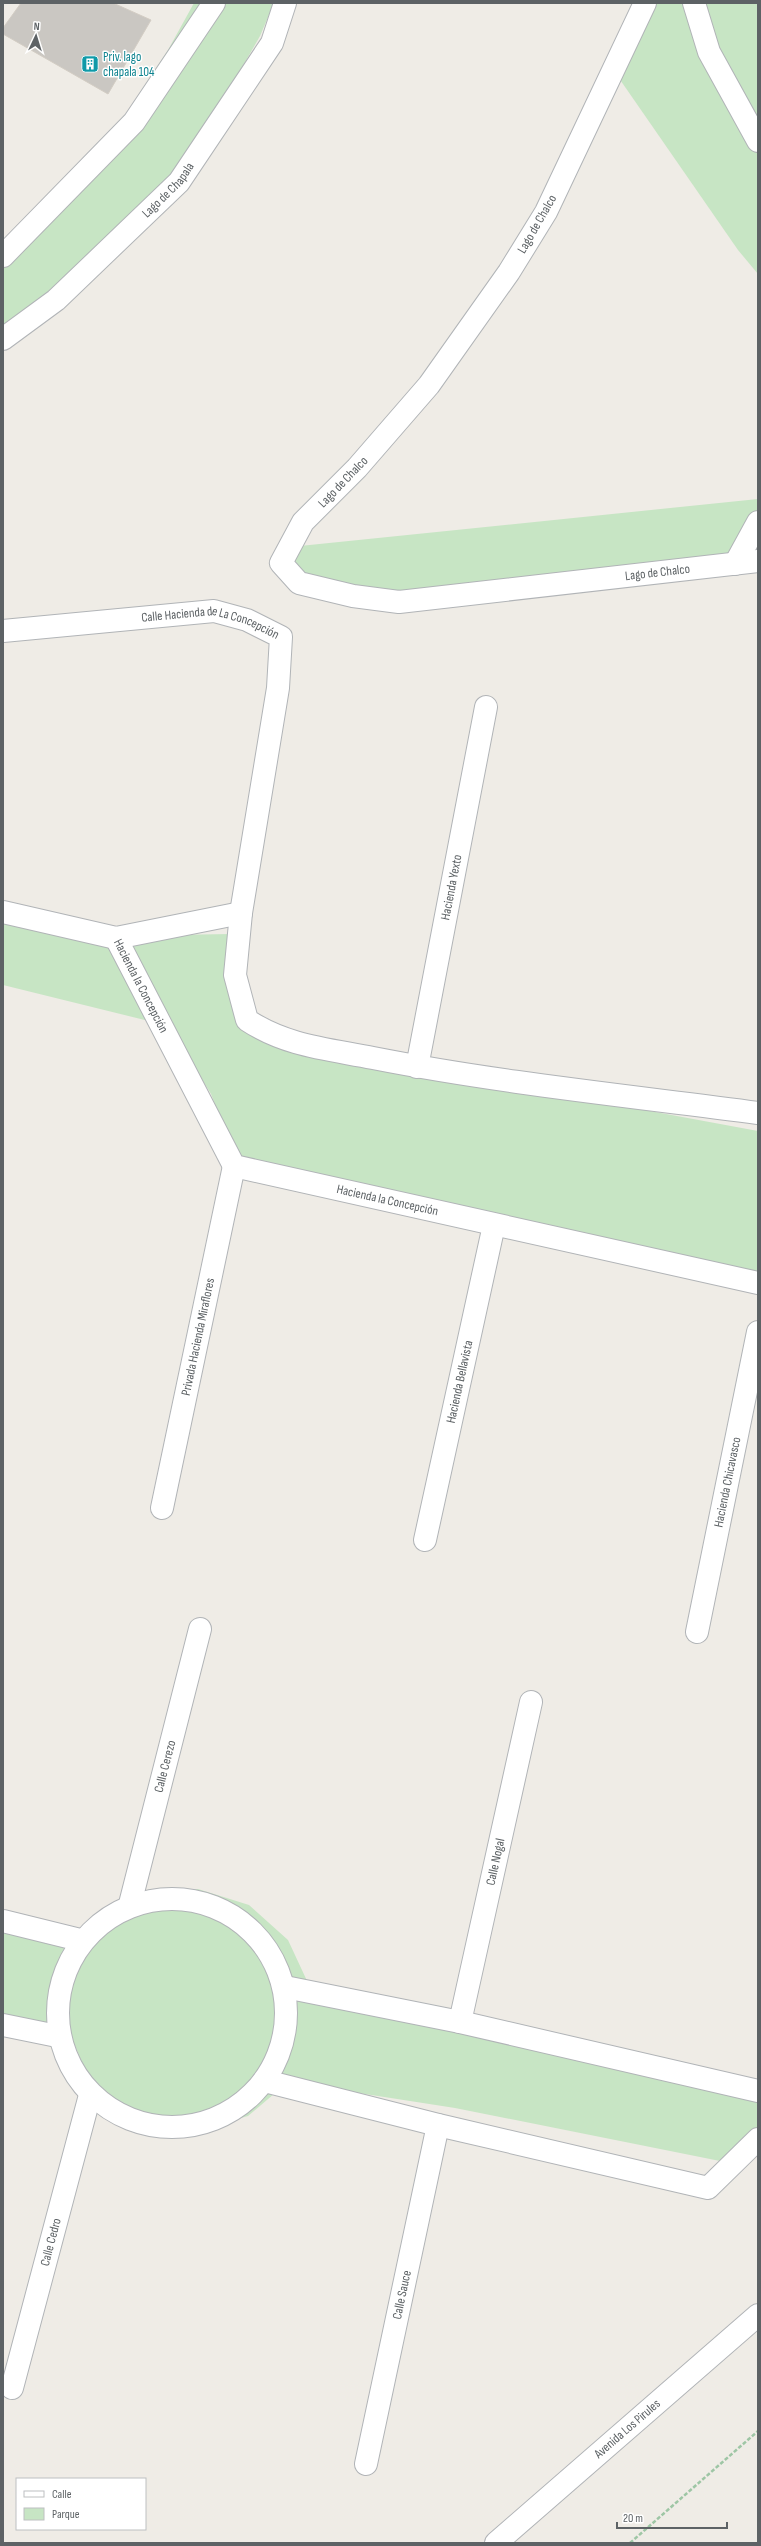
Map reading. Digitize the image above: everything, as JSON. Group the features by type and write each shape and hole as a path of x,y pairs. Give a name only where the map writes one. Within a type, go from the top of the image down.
{"street":[{"path":"3,256 134,122 214,3"},
{"name":"Lago de Chapala","path":"3,339 56,300 179,182 272,42 285,3"},
{"name":"Lago de Chalco","path":"645,3 546,212 509,272 419,396 357,468 304,522 281,564 299,583 353,596 399,602 758,561"},
{"path":"694,3 709,52 758,141"},
{"path":"735,564 758,522"},
{"name":"Calle Hacienda de La Concepción","path":"3,631 214,611 247,620 279,635 278,688 241,913"},
{"name":"Hacienda Yexto","path":"417,1066 486,707"},
{"path":"3,912 116,938"},
{"path":"241,913 234,975 247,1020 284,1040 417,1066 758,1113"},
{"name":"Hacienda la Concepción","path":"241,913 116,938 234,1166 758,1283"},
{"name":"Privada Hacienda Miraflores","path":"162,1508 234,1166"},
{"name":"Hacienda Bellavista","path":"425,1540 494,1224"},
{"name":"Hacienda Chicavasco","path":"697,1632 758,1332"},
{"name":"Calle Cerezo","path":"130,1904 200,1629"},
{"name":"Calle Nogal","path":"460,2022 531,1702"},
{"path":"180,1897 228,1912 266,1945 285,1987 287,2036 264,2081 228,2113 180,2128 132,2121 90,2095 72,2072 58,2036 60,1985 80,1940 130,1904 180,1897"},
{"path":"3,1921 80,1940"},
{"path":"285,1987 460,2022 758,2091"},
{"path":"3,2025 58,2036"},
{"path":"264,2081 438,2125 708,2188 758,2139"},
{"name":"Calle Cedro","path":"12,2388 90,2095"},
{"name":"Calle Sauce","path":"366,2464 438,2125"},
{"name":"Avenida Los Pirules","path":"496,2543 758,2315"}],"path":[{"path":"630,2543 758,2431"}],"green space":[{"path":"194,3 274,3 260,36 220,106 162,190 3,336 3,250 115,131 168,50"},
{"path":"645,3 758,3 758,274 738,250 614,71"},
{"path":"758,499 758,522 735,564 399,602 299,583 290,547"},
{"path":"3,913 110,936 231,934 241,1018 417,1068 758,1131 758,1278 237,1162 211,1094 169,1026 3,985"},
{"path":"198,1889 249,1905 288,1940 308,1983 758,2099 758,2130 725,2162 455,2108 288,2082 248,2116 199,2130 148,2124 105,2097 86,2072 71,2036 3,2022 3,1915 94,1934 147,1897"}],"building":[{"name":"Priv. lago chapala 104","path":"21,3 113,3 151,20 108,94 3,34 3,28"}],"place":[{"name":"Priv. lago chapala 104","path":"90,64"}]}
